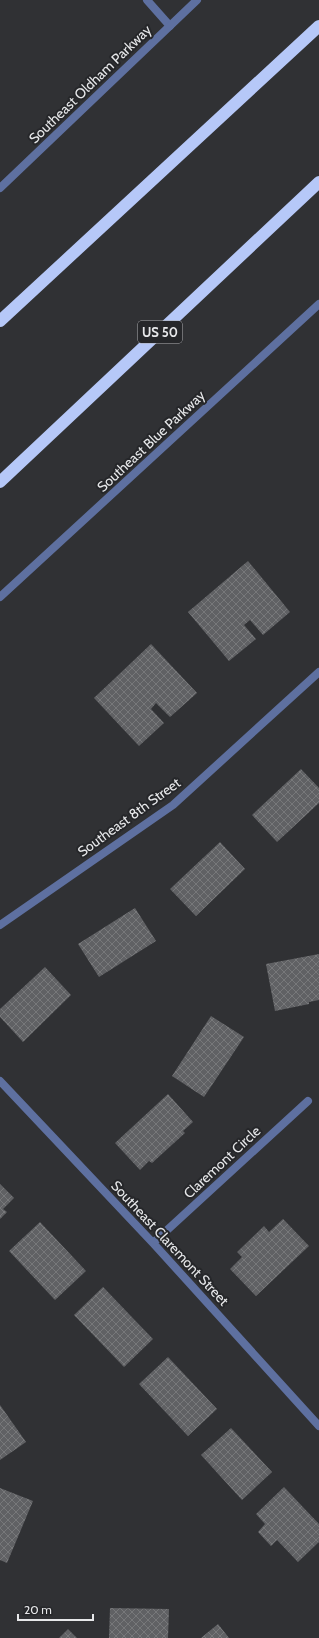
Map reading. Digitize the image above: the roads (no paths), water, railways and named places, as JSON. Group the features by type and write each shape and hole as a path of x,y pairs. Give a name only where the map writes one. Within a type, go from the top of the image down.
{"highway":[{"path":"0,321 319,26"},
{"name":"US 50","path":"0,482 319,182"}],"street":[{"path":"147,0 170,26"},
{"name":"Southeast Oldham Parkway","path":"0,188 197,0"},
{"name":"Southeast Blue Parkway","path":"0,597 319,304"},
{"name":"Southeast 8th Street","path":"0,925 173,805 319,672"},
{"name":"Southeast Claremont Street","path":"0,1080 153,1243 319,1426"},
{"name":"Claremont Circle","path":"153,1243 308,1101"}]}
